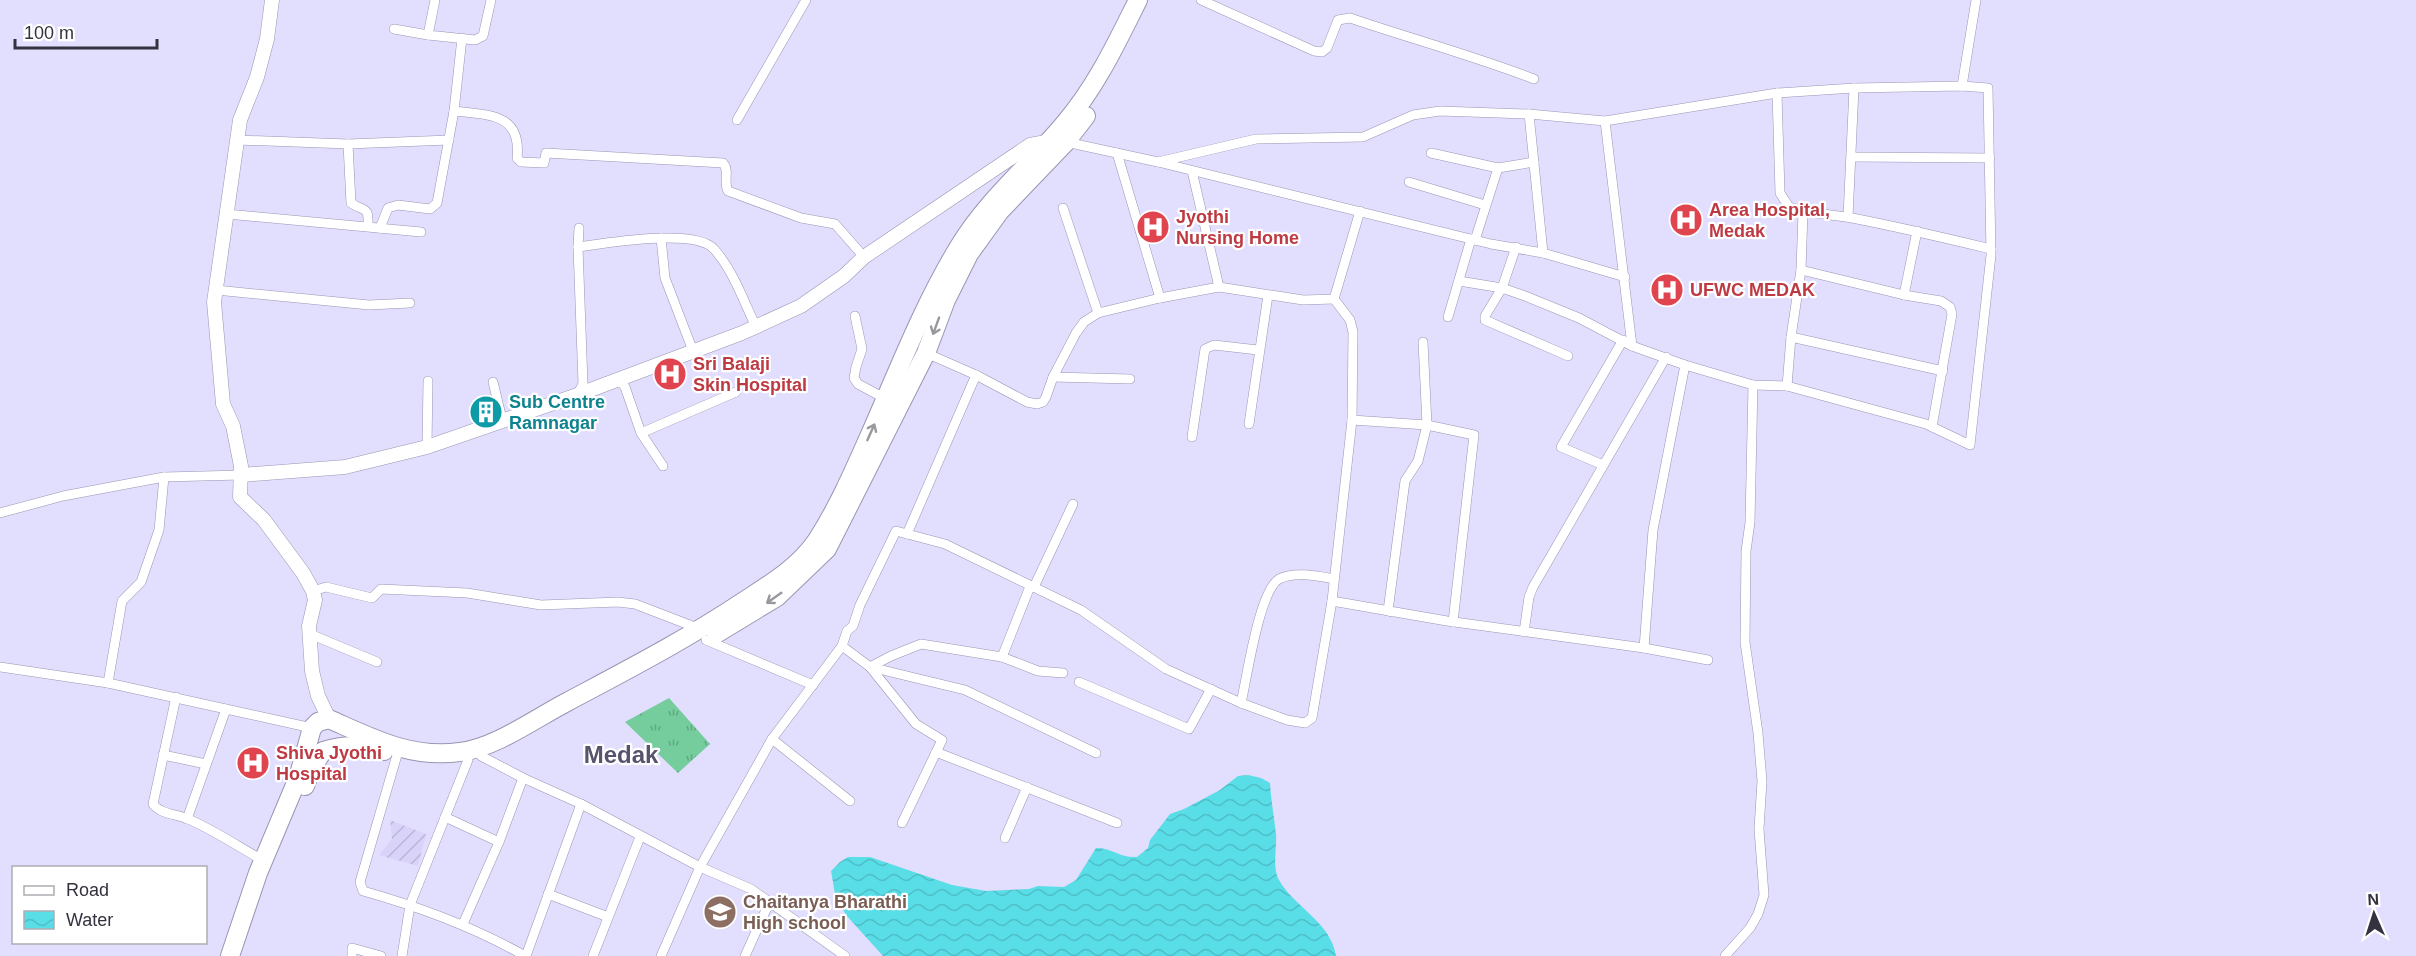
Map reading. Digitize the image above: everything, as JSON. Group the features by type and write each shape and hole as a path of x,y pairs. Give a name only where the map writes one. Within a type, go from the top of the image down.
{"highway":[{"path":"241,956 267,878 312,768 323,751 339,746 375,748 397,755 433,761 475,758 502,748 704,635 790,570 805,555 816,541 850,479 914,335 959,246 991,204 1064,125 1097,82 1138,0"},
{"path":"230,956 264,861 298,778 312,728 318,722 329,719 376,741 403,750 442,753 467,751 516,730 777,597 827,549 926,353 946,300 969,254 1000,211 1066,142 1107,89 1152,0"}],"street":[{"path":"272,0 267,39 257,77 240,120 214,311 223,404 233,426 241,475 240,497 264,520 303,573 313,591 315,600 309,626 312,671 318,696 329,719"},
{"path":"428,34 435,0"},
{"path":"394,29 475,40 483,36 491,0"},
{"path":"737,120 806,0"},
{"path":"1201,0 1314,51 1322,52 1327,48 1338,20 1350,18 1445,50 1483,60 1534,79"},
{"path":"1962,86 1976,0"},
{"path":"380,228 388,208 398,206 430,209 437,203 450,141 462,38"},
{"path":"1158,162 1256,139 1363,137 1426,112 1529,114 1605,121 1777,93 1854,88 1962,86 1988,88 1991,249 1971,445 1932,427 1787,386 1753,385 1685,365 1632,346 1579,318 1502,288 1459,281"},
{"path":"1848,217 1854,88"},
{"path":"1777,93 1779,193 1789,207 1803,212 1848,217 1917,231 1991,249"},
{"path":"454,111 492,116 509,125 514,129 516,135 517,158 520,162 544,164 546,153 723,163 726,167 728,191 801,218 835,224 864,258"},
{"path":"1529,114 1543,254"},
{"path":"1605,121 1632,346"},
{"path":"237,140 348,144 450,141"},
{"path":"0,513 63,496 164,477 241,475 345,467 427,447 494,424 756,327 801,306 844,276 864,258 1030,145 1048,141 1066,142 1158,162 1473,239 1516,247 1625,277"},
{"path":"348,144 351,202 364,208 368,215 368,226"},
{"path":"1117,153 1160,298"},
{"path":"1431,153 1498,168 1534,162"},
{"path":"1852,158 1990,158"},
{"path":"1448,317 1498,168"},
{"path":"1192,171 1219,287"},
{"path":"1409,182 1485,205"},
{"path":"1063,208 1098,313"},
{"path":"1334,299 1360,212"},
{"path":"1787,386 1791,337 1801,270 1803,212"},
{"path":"227,214 421,232"},
{"path":"577,394 583,384 579,228"},
{"path":"1904,295 1917,231"},
{"path":"578,247 661,238 697,239 713,248 723,262 756,327"},
{"path":"661,238 665,278 693,351"},
{"path":"1516,247 1502,288 1485,320 1568,356"},
{"path":"1801,270 1904,295 1941,300 1950,307 1952,314 1932,427"},
{"path":"926,353 976,375 1027,402 1037,404 1046,397 1053,376 1076,333 1084,322 1098,313 1219,287 1303,300 1334,299"},
{"path":"216,290 369,305 410,303"},
{"path":"1249,424 1258,350 1268,295"},
{"path":"661,956 700,867 772,739 842,646 847,631 853,626 860,605 896,531 945,544 1034,587 1086,613 1166,669 1241,703 1287,720 1305,723 1312,718 1332,601 1352,420 1353,332 1350,320 1334,299"},
{"path":"855,316 862,349 854,378 858,384 886,399"},
{"path":"1791,337 1943,372"},
{"path":"1603,465 1562,447 1623,340"},
{"path":"1392,612 1388,611 1405,481 1418,461 1427,425 1423,342"},
{"path":"1192,437 1205,349 1214,345 1258,350"},
{"path":"1524,632 1529,597 1533,587 1666,357"},
{"path":"1644,648 1653,530 1685,365"},
{"path":"907,534 976,375"},
{"path":"1053,376 1130,379"},
{"path":"618,379 625,387 641,433 663,466"},
{"path":"427,447 428,381"},
{"path":"493,382 501,415 494,424"},
{"path":"1725,956 1750,928 1758,914 1764,895 1759,830 1762,781 1745,642 1746,551 1750,522 1753,385"},
{"path":"641,433 736,393"},
{"path":"1352,420 1427,425 1474,435 1453,622"},
{"path":"108,683 122,601 141,582 159,530 164,477"},
{"path":"1002,657 1029,589 1034,587 1073,504"},
{"path":"1241,703 1260,611 1272,585 1280,579 1293,576 1308,575 1334,579"},
{"path":"313,591 326,587 372,598 381,590 438,591 541,605 618,602 650,609 813,685"},
{"path":"1332,601 1453,622 1644,648 1708,660"},
{"path":"310,634 377,662"},
{"path":"870,667 921,644 1002,657 1038,671 1063,673"},
{"path":"842,646 870,667 916,724 942,740 902,822"},
{"path":"0,667 108,683 312,728"},
{"path":"870,667 965,690 1096,753"},
{"path":"1079,682 1189,729 1211,689"},
{"path":"176,697 153,804 158,810 187,819 264,861"},
{"path":"187,819 226,709"},
{"path":"772,739 850,801"},
{"path":"936,752 1117,823"},
{"path":"163,755 206,764"},
{"path":"397,755 360,882 363,891 410,904 463,924 523,955 581,804"},
{"path":"402,956 410,904 444,817 475,758 581,804 640,837 751,889 845,956"},
{"path":"463,924 499,842 523,778"},
{"path":"1005,838 1027,787"},
{"path":"444,817 499,842"},
{"path":"593,956 640,837"},
{"path":"548,894 608,917"},
{"path":"745,956 770,901"},
{"path":"352,956 352,948 381,956"}],"shaded area":[{"path":"390,820 426,834 418,866 379,855 392,839"}],"green space":[{"path":"669,698 710,744 678,773 625,722"}],"water":[{"path":"1248,775 1270,783 1276,834 1276,870 1279,880 1320,924 1333,944 1336,956 883,956 846,915 835,894 831,871 848,857 870,857 952,885 986,891 1029,889 1038,886 1064,887 1076,880 1096,848 1137,857 1148,848 1150,840 1170,814 1220,790 1238,776"}],"place":[{"name":"Area Hospital, Medak","path":"1686,220"},
{"name":"Jyothi Nursing Home","path":"1153,227"},
{"name":"UFWC MEDAK","path":"1667,290"},
{"name":"Sri Balaji Skin Hospital","path":"670,374"},
{"name":"Sub Centre Ramnagar","path":"486,412"},
{"name":"Shiva Jyothi Hospital","path":"253,763"},
{"name":"Chaitanya Bharathi High school","path":"720,912"}],"district":[{"name":"Medak","path":"621,755"}]}
